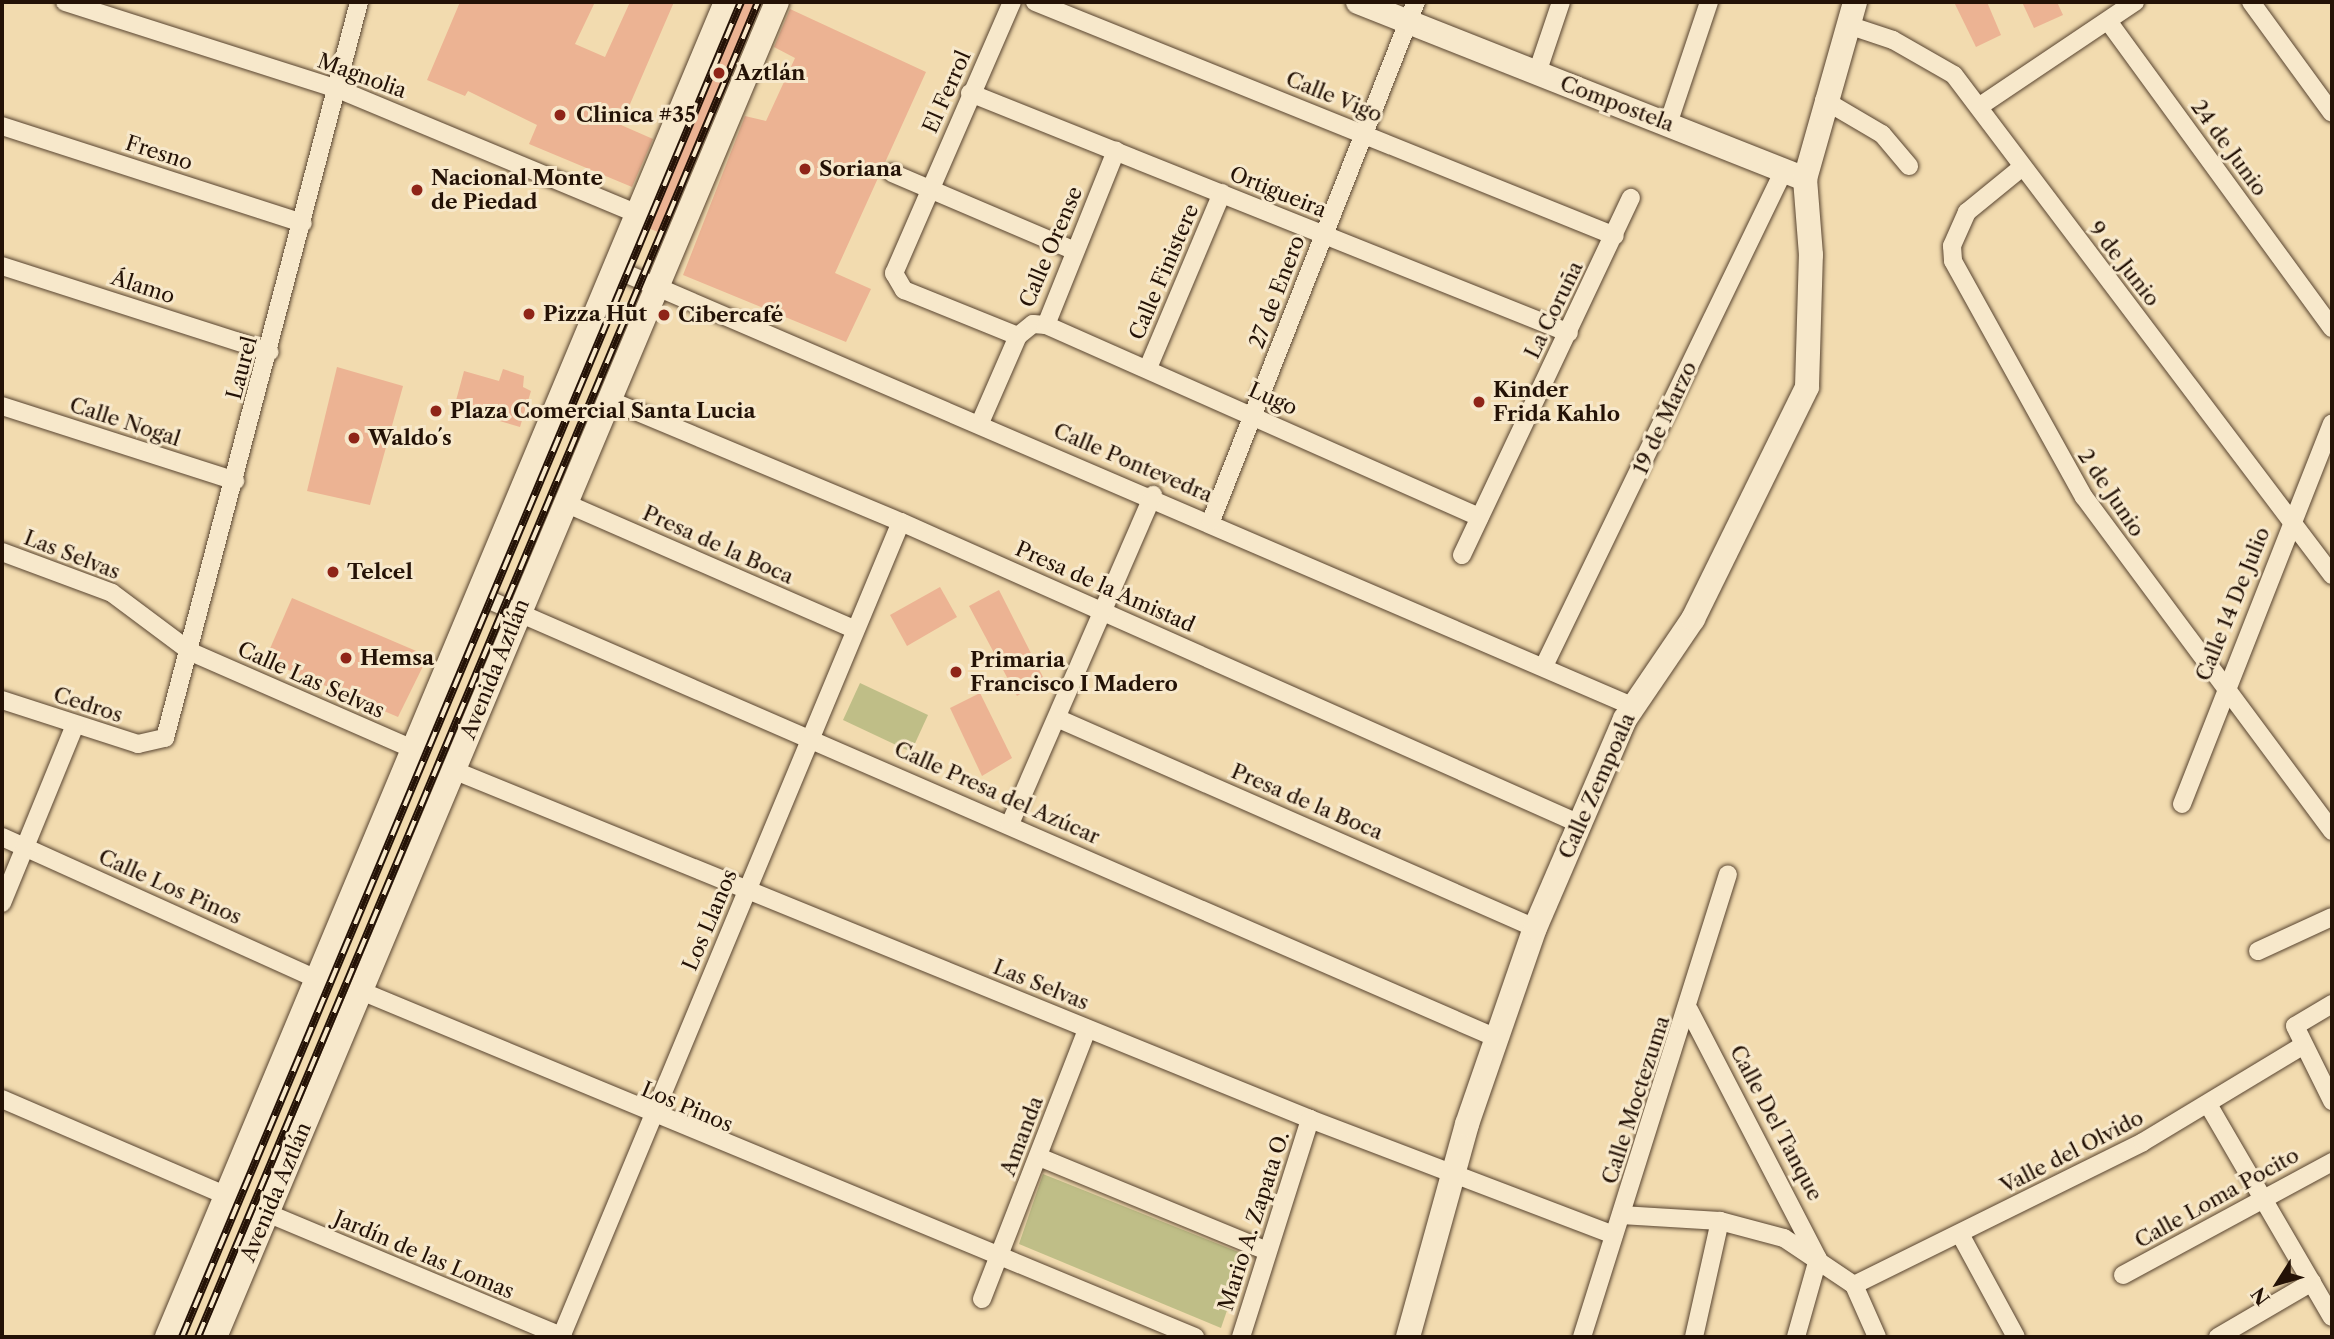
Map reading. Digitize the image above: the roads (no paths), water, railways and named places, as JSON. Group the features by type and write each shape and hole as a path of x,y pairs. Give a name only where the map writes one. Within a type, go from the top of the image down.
{"main road":[{"name":"Avenida Aztlán","path":"167,1337 480,596 613,268 726,2"},
{"name":"Avenida Aztlán","path":"215,1337 777,2"},
{"name":"Compostela","path":"1358,2 1412,12 1537,73 1795,174"},
{"name":"19 de Marzo","path":"1795,174 1824,100 1852,13"},
{"name":"Calle Zempoala","path":"1408,1337 1494,1037 1535,928 1632,706 1693,619 1807,387 1811,255 1795,174"}],"street":[{"name":"Magnolia","path":"65,2 340,90 636,213"},
{"name":"Laurel","path":"161,743 191,652 340,90 359,2"},
{"name":"El Ferrol","path":"1012,2 970,93 894,279 904,290 1018,335"},
{"name":"Calle Vigo","path":"1035,2 1615,236"},
{"path":"1537,73 1561,2"},
{"path":"1668,124 1709,2"},
{"path":"1980,106 2135,2"},
{"path":"2251,2 2332,113"},
{"name":"27 de Enero","path":"1211,521 1324,235 1367,135 1412,12"},
{"name":"9 de Junio","path":"1852,13 1930,58 1980,106 2021,168 2332,575"},
{"name":"24 de Junio","path":"2108,21 2332,328"},
{"name":"Ortigueira","path":"970,93 1569,333"},
{"path":"1824,100 1882,134 1909,166"},
{"name":"Fresno","path":"2,126 303,223"},
{"name":"Calle Orense","path":"980,423 1018,335 1033,324 1046,325 1116,151"},
{"name":"2 de Junio","path":"2021,168 1967,212 1952,246 1953,261 2071,478 2332,831"},
{"path":"892,173 1074,251"},
{"name":"19 de Marzo","path":"1545,664 1795,174"},
{"name":"Calle Finistere","path":"1148,368 1222,193"},
{"name":"La Coruña","path":"1462,555 1631,198"},
{"name":"Álamo","path":"2,266 270,352"},
{"name":"Calle Pontevedra","path":"613,268 1153,495 1545,664 1632,706"},
{"name":"Lugo","path":"1046,325 1479,517"},
{"name":"Presa de la Amistad","path":"609,400 1105,611 1580,824"},
{"name":"Calle Nogal","path":"2,406 235,481"},
{"name":"Calle 14 De Julio","path":"2182,804 2225,685 2332,424"},
{"path":"1010,824 1059,719 1153,495"},
{"name":"Presa de la Boca","path":"565,503 854,629"},
{"name":"Los Llanos","path":"562,1337 651,1116 901,522"},
{"name":"Las Selvas","path":"2,552 113,593 191,652"},
{"name":"Calle Presa del Azúcar","path":"480,596 520,609 1494,1037"},
{"name":"Calle Las Selvas","path":"191,652 413,750"},
{"name":"Cedros","path":"2,700 138,744 161,743"},
{"name":"Presa de la Boca","path":"1059,719 1535,928"},
{"path":"2,903 75,725"},
{"name":"Las Selvas","path":"453,770 1452,1176 1614,1235"},
{"name":"Calle Los Pinos","path":"2,837 319,979"},
{"name":"Calle Moctezuma","path":"1582,1337 1689,1010 1728,875"},
{"path":"2258,951 2332,916"},
{"name":"Los Pinos","path":"361,991 651,1116 997,1260 1195,1337"},
{"path":"2332,1004 2295,1026 2302,1046 2332,1101"},
{"name":"Calle Del Tanque","path":"1689,1010 1818,1259"},
{"name":"Amanda","path":"982,1299 1087,1029"},
{"name":"Valle del Olvido","path":"1854,1285 1960,1234 2209,1106 2302,1046"},
{"path":"2,1098 227,1196"},
{"path":"2209,1106 2332,1317"},
{"name":"Mario A. Zapata O.","path":"1241,1337 1310,1119"},
{"path":"1039,1157 1267,1251"},
{"name":"Calle Loma Pocito","path":"2123,1275 2263,1196 2332,1162"},
{"name":"Jardín de las Lomas","path":"267,1213 562,1337"},
{"path":"1621,1215 1720,1221 1784,1238 1854,1285 1877,1337"},
{"path":"1694,1337 1720,1221"},
{"path":"1960,1234 2016,1337"},
{"path":"1796,1337 1818,1259"},
{"path":"2218,1337 2312,1282"}],"railway":[{"path":"182,1337 741,2"},
{"path":"198,1337 758,2"}],"place":[{"name":"Aztlán","path":"719,73"},
{"name":"Clinica #35","path":"560,115"},
{"name":"Soriana","path":"805,169"},
{"name":"Nacional Monte de Piedad","path":"417,190"},
{"name":"Pizza Hut","path":"529,314"},
{"name":"Cibercafé","path":"664,315"},
{"name":"Kinder Frida Kahlo","path":"1479,402"},
{"name":"Plaza Comercial Santa Lucia","path":"436,411"},
{"name":"Waldo´s","path":"354,438"},
{"name":"Telcel","path":"333,572"},
{"name":"Hemsa","path":"346,658"},
{"name":"Primaria Francisco I Madero","path":"956,672"}]}
